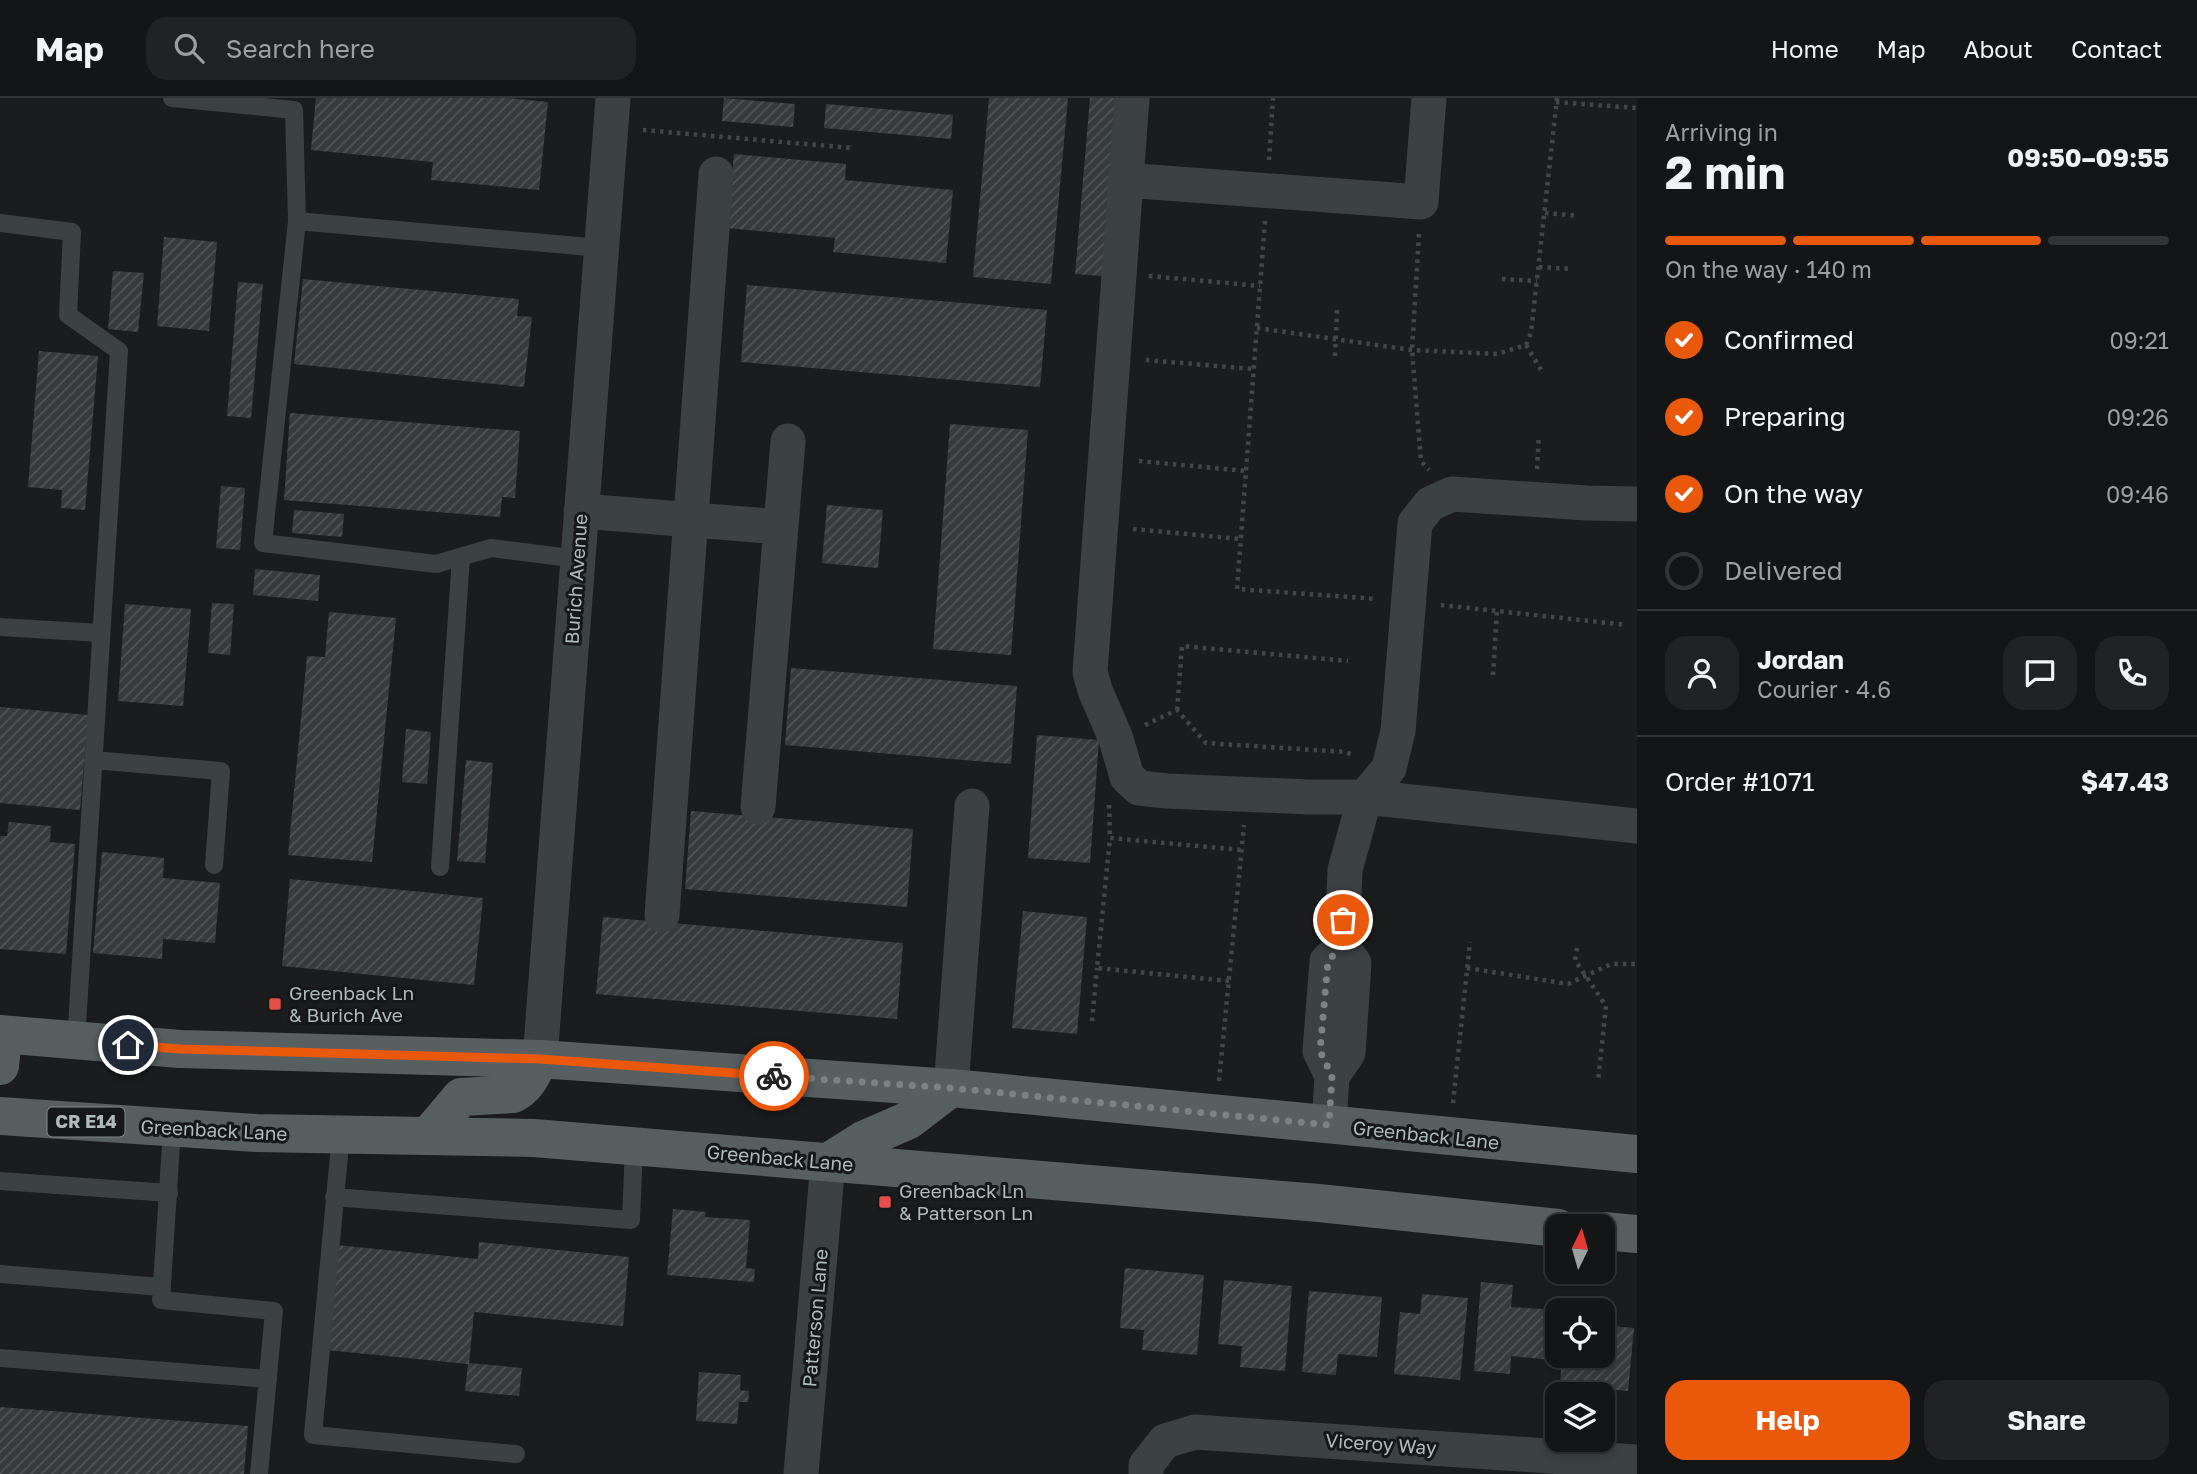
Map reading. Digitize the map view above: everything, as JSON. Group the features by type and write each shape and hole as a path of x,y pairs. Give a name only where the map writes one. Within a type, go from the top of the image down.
{"main road":[{"name":"Greenback Lane","path":"1,1045 76,1041 180,1049 540,1059 951,1088 1637,1154"},
{"path":"428,1136 461,1097 519,1092 540,1059"},
{"path":"828,1162 870,1137 909,1119 951,1088"},
{"name":"Greenback Lane","path":"0,1116 172,1129 534,1138 1319,1203 1545,1227"},
{"path":"1615,1232 1637,1234"}],"street":[{"name":"Burich Avenue","path":"540,1059 613,98"},
{"path":"1132,98 1090,671 1095,690 1116,739 1127,777 1139,788 1167,791 1365,797 1637,826"},
{"path":"1125,180 1421,202 1429,98"},
{"path":"662,915 716,174"},
{"path":"758,807 788,441"},
{"path":"1329,1125 1332,1076 1320,1051 1328,961 1342,946 1345,870 1365,797 1389,768 1398,731 1415,523 1430,504 1452,494 1637,504"},
{"path":"581,511 781,527"},
{"path":"951,1088 972,806"},
{"name":"Patterson Lane","path":"801,1474 828,1162"},
{"name":"Viceroy Way","path":"1146,1474 1146,1465 1165,1440 1195,1432 1637,1462"}],"lane":[{"path":"172,98 293,110 297,221 263,543 436,564 491,548 578,559"},
{"path":"297,221 601,248"},
{"path":"0,223 72,232 68,315 119,351 76,1041"},
{"path":"440,867 461,556"},
{"path":"0,627 101,634"},
{"path":"93,760 221,771 214,865"},
{"path":"172,1129 161,1300 274,1311 259,1474"},
{"path":"341,1134 313,1435 516,1454"},
{"path":"334,1197 631,1220 634,1147"},
{"path":"0,1181 169,1193"},
{"path":"0,1274 162,1287"},
{"path":"0,1358 268,1379"}],"path":[{"path":"1273,98 1237,589 1408,602 1627,625"},
{"path":"1526,345 1531,333 1556,100 1637,108"},
{"path":"642,130 852,148"},
{"path":"1421,202 1412,350 1421,461 1452,494"},
{"path":"1545,213 1579,216"},
{"path":"1539,267 1572,269"},
{"path":"1118,273 1260,286"},
{"path":"1502,279 1537,281"},
{"path":"1335,356 1338,310"},
{"path":"1256,328 1412,350 1497,354 1526,345"},
{"path":"1526,345 1544,373"},
{"path":"1112,358 1253,369"},
{"path":"1105,458 1246,471"},
{"path":"1100,526 1240,539"},
{"path":"1493,675 1497,611"},
{"path":"1348,661 1182,646 1177,710 1206,743 1345,752 1389,768"},
{"path":"1116,739 1177,710"},
{"path":"1219,1086 1247,795"},
{"path":"1092,1021 1110,838 1241,850"},
{"path":"1452,1104 1470,942"},
{"path":"1577,948 1575,960 1606,1006 1598,1082"},
{"path":"1466,968 1568,984 1611,964 1637,964"},
{"path":"1097,968 1229,981"}],"building":[{"path":"316,98 508,98 548,102 539,190 431,180 433,162 311,150"},
{"path":"724,98 795,104 793,127 722,121"},
{"path":"989,98 1068,98 1051,284 973,277"},
{"path":"1090,98 1118,98 1102,276 1075,274"},
{"path":"826,104 953,115 951,139 824,128"},
{"path":"734,154 846,164 845,180 953,190 946,263 833,252 835,238 727,228"},
{"path":"164,237 217,242 209,331 157,326"},
{"path":"113,271 144,273 138,332 108,329"},
{"path":"303,279 519,299 517,316 532,317 524,387 294,364"},
{"path":"238,282 263,284 251,418 227,416"},
{"path":"747,285 1047,310 1040,387 741,362"},
{"path":"39,351 98,356 85,510 61,508 62,490 28,487"},
{"path":"290,413 520,431 515,498 502,497 500,517 284,500"},
{"path":"950,424 1028,430 1011,655 933,649"},
{"path":"221,486 245,488 240,550 216,548"},
{"path":"827,505 883,510 878,568 822,563"},
{"path":"294,510 344,514 342,537 292,533"},
{"path":"255,569 320,575 318,601 253,595"},
{"path":"212,603 234,604 230,655 208,653"},
{"path":"125,604 191,609 183,706 118,701"},
{"path":"329,612 396,618 372,862 288,855 307,656 325,657"},
{"path":"791,668 1017,686 1011,764 785,745"},
{"path":"0,707 88,715 80,810 0,803"},
{"path":"406,729 431,732 427,784 402,782"},
{"path":"1037,735 1099,740 1090,863 1028,858"},
{"path":"466,760 493,763 485,863 457,861"},
{"path":"691,811 913,829 907,907 685,889"},
{"path":"9,822 51,826 50,842 75,844 66,954 0,949 0,836 7,836"},
{"path":"102,852 164,858 163,878 220,883 215,943 163,939 162,959 93,953"},
{"path":"290,879 483,898 474,985 282,966"},
{"path":"1023,911 1087,917 1077,1034 1012,1028"},
{"path":"603,917 903,943 897,1019 596,994"},
{"path":"673,1209 706,1212 705,1217 750,1220 746,1268 755,1269 754,1282 667,1275"},
{"path":"479,1242 629,1257 623,1326 474,1312 469,1363 522,1368 519,1396 465,1391 468,1364 326,1350 336,1245 478,1259"},
{"path":"1125,1268 1204,1275 1197,1355 1142,1350 1144,1330 1120,1328"},
{"path":"1224,1280 1292,1286 1285,1371 1240,1367 1242,1346 1218,1344"},
{"path":"1481,1282 1513,1285 1511,1307 1545,1309 1545,1359 1511,1356 1510,1374 1474,1371"},
{"path":"1309,1291 1382,1297 1377,1357 1338,1354 1336,1375 1302,1372"},
{"path":"1422,1294 1468,1298 1460,1380 1394,1374 1400,1312 1420,1314"},
{"path":"1615,1326 1634,1328 1628,1391 1615,1390 1615,1382 1560,1382 1561,1368 1615,1368"},
{"path":"699,1372 741,1375 740,1390 749,1391 748,1402 739,1402 737,1424 696,1421"},
{"path":"0,1407 248,1426 244,1474 0,1474"}],"way so far":[{"path":"774,1076 951,1088 1329,1125 1332,1076 1320,1051 1328,961 1342,946 1343,920"}],"place":[{"name":"Greenback Ln & Burich Ave","path":"275,1004"},
{"name":"Greenback Ln & Patterson Ln","path":"885,1202"}],"route":[{"path":"128,1045 350,1055 540,1059 774,1076"}]}
